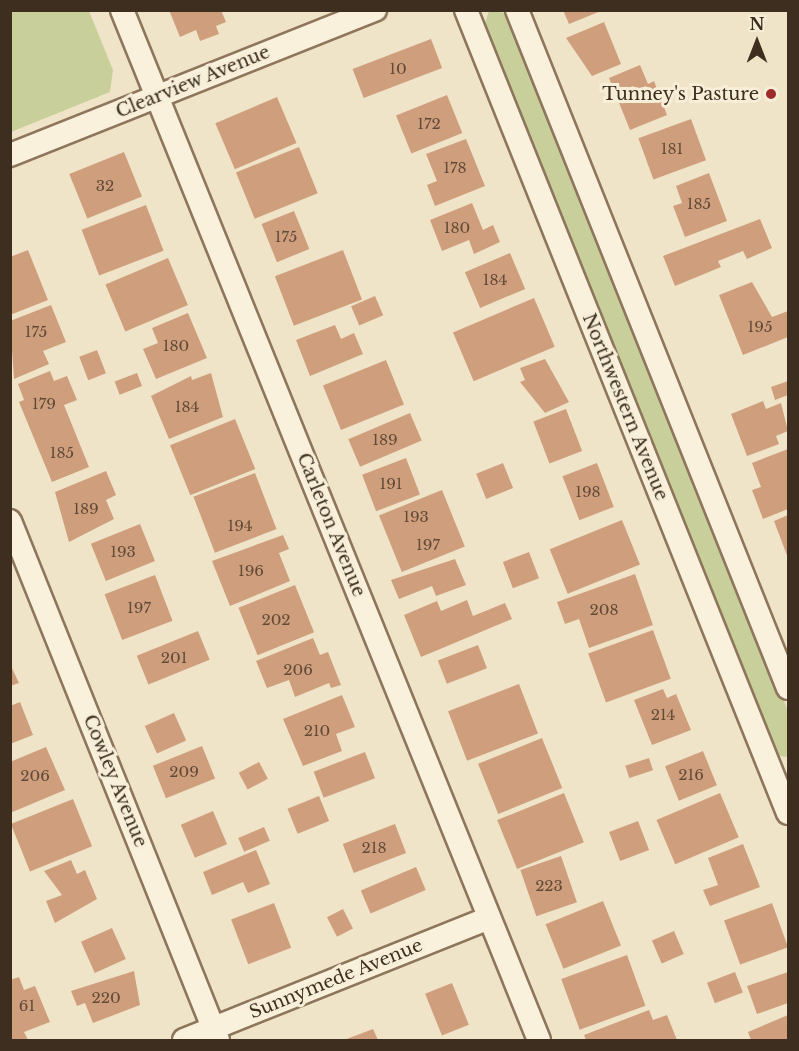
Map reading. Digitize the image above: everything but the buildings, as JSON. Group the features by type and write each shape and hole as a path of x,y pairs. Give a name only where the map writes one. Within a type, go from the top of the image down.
{"street":[{"name":"Carleton Avenue","path":"122,10 539,1041"},
{"name":"Clearview Avenue","path":"10,155 375,10"},
{"name":"Northwestern Avenue","path":"466,10 787,806"},
{"path":"517,10 789,688"},
{"name":"Cowley Avenue","path":"10,521 216,1034"},
{"name":"Sunnymede Avenue","path":"184,1041 216,1034 489,918"}],"green space":[{"path":"11,10 89,11 113,70 110,92 11,132"},
{"path":"489,11 508,13 788,711 788,757 779,756 485,23"}],"place":[{"name":"Tunney's Pasture","path":"771,94"}]}
